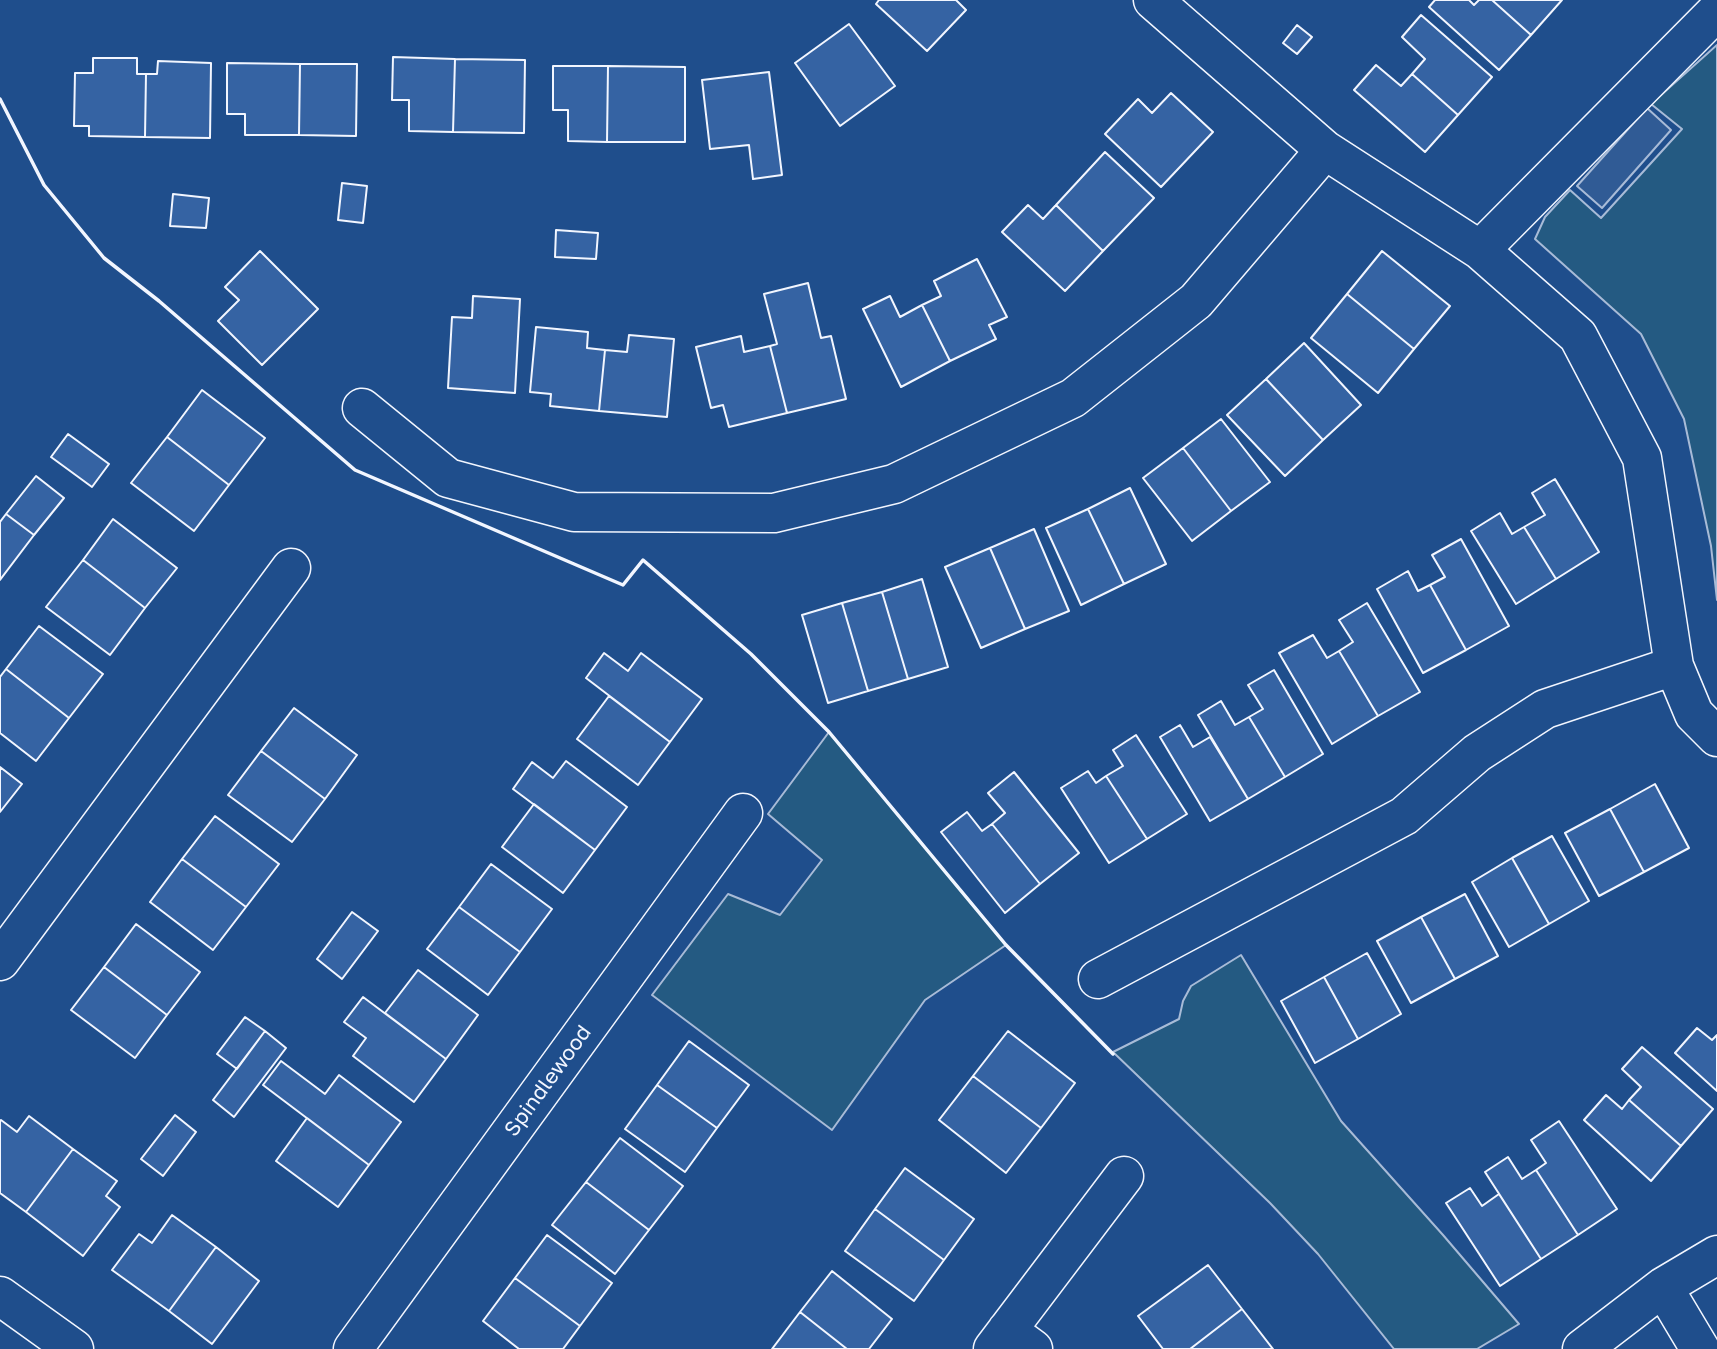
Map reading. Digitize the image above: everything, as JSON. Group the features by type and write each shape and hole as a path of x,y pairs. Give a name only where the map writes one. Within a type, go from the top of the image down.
{"street":[{"path":"1153,0 1325,150 1480,250 1578,336 1642,458 1674,666 1694,714 1717,737"},
{"path":"1480,250 1717,11"},
{"path":"362,408 448,478 574,512 774,513 894,484 1073,398 1196,301 1325,150"},
{"path":"0,961 291,568"},
{"path":"1098,979 1404,816 1478,753 1545,709 1674,666"},
{"name":"Spindlewood","path":"353,1349 743,813"},
{"path":"1011,1343 1124,1176"},
{"path":"1583,1349 1663,1287 1717,1255"},
{"path":"1663,1287 1700,1349"},
{"path":"0,1296 74,1349"}],"shaded area":[{"path":"1717,45 1717,600 1711,546 1684,419 1641,334 1535,239 1545,217 1570,190 1601,218 1682,129 1651,104"},
{"path":"1647,108 1671,130 1602,208 1577,186"},
{"path":"829,732 1006,945 925,1000 832,1130 652,995 728,894 780,915 822,860 768,814"},
{"path":"1241,955 1341,1121 1519,1324 1477,1349 1394,1349 1318,1254 1270,1203 1113,1052 1179,1019 1183,1001 1191,986"}],"building":[{"path":"879,0 956,0 966,10 927,51 876,4"},
{"path":"1435,0 1469,0 1474,5 1479,0 1492,0 1531,35 1499,70 1429,7"},
{"path":"1492,0 1562,0 1531,35"},
{"path":"1421,15 1492,77 1458,115 1412,74 1425,59 1402,37"},
{"path":"849,24 895,86 840,126 795,63"},
{"path":"1297,25 1312,37 1297,54 1283,43"},
{"path":"393,57 455,59 453,132 409,131 409,100 392,100"},
{"path":"93,58 137,58 137,74 146,74 145,137 89,136 89,126 74,126 75,73 93,73"},
{"path":"455,59 525,60 524,133 453,132"},
{"path":"158,61 211,63 210,138 145,137 146,74 157,74"},
{"path":"227,63 300,64 299,135 245,135 245,114 227,114"},
{"path":"300,64 357,64 356,136 299,135"},
{"path":"1376,65 1401,86 1412,74 1458,115 1425,152 1354,90"},
{"path":"553,66 608,66 607,142 568,141 568,110 553,110"},
{"path":"608,66 685,67 685,142 607,142"},
{"path":"769,72 782,175 753,179 749,145 710,149 702,80"},
{"path":"1171,93 1213,132 1161,187 1105,134 1138,99 1152,113"},
{"path":"1105,152 1154,198 1103,251 1056,205"},
{"path":"342,183 367,186 363,223 338,220"},
{"path":"173,194 209,198 206,228 170,226"},
{"path":"1028,205 1043,219 1056,205 1103,251 1065,291 1002,232"},
{"path":"556,230 598,233 596,259 555,257"},
{"path":"260,251 318,309 262,365 218,321 239,300 225,287"},
{"path":"1382,251 1450,306 1414,349 1347,294"},
{"path":"977,259 1007,317 989,325 996,339 950,361 922,305 941,296 934,281"},
{"path":"808,283 821,338 831,336 846,399 787,413 770,346 777,344 764,294"},
{"path":"1347,294 1414,349 1378,393 1311,338"},
{"path":"473,296 520,299 515,393 448,388 452,317 472,318"},
{"path":"890,296 900,317 922,305 950,361 901,387 863,309"},
{"path":"536,327 588,332 587,348 605,350 599,411 550,406 551,394 530,392"},
{"path":"629,335 674,339 667,417 599,411 605,350 627,352"},
{"path":"741,336 744,352 770,346 787,413 729,427 723,405 711,408 696,347"},
{"path":"1304,343 1361,405 1323,440 1266,379"},
{"path":"1266,379 1323,440 1285,476 1227,415"},
{"path":"202,390 265,438 229,485 167,437"},
{"path":"1221,419 1270,482 1231,511 1183,448"},
{"path":"68,434 109,464 92,487 51,457"},
{"path":"167,437 229,485 194,531 131,483"},
{"path":"1183,448 1231,511 1192,541 1143,478"},
{"path":"36,476 64,498 34,535 6,514"},
{"path":"1555,479 1599,552 1556,579 1524,527 1545,515 1532,493"},
{"path":"1130,488 1166,564 1124,584 1088,509"},
{"path":"1088,509 1124,584 1081,605 1046,528"},
{"path":"1500,513 1512,534 1524,527 1556,579 1516,604 1471,531"},
{"path":"6,514 34,535 0,580 0,522"},
{"path":"113,519 177,568 145,608 83,560"},
{"path":"1034,529 1069,611 1025,629 990,548"},
{"path":"1461,539 1509,626 1466,650 1430,585 1445,577 1432,555"},
{"path":"990,548 1025,629 981,648 945,567"},
{"path":"83,560 145,608 110,655 46,607"},
{"path":"1408,571 1418,591 1430,585 1466,650 1423,673 1377,589"},
{"path":"922,579 948,667 908,679 882,592"},
{"path":"882,592 908,679 868,691 842,603"},
{"path":"842,603 868,691 828,703 802,615"},
{"path":"1367,603 1420,692 1378,716 1339,651 1353,642 1339,620"},
{"path":"39,626 103,674 69,718 6,669"},
{"path":"1313,635 1327,658 1339,651 1378,716 1332,744 1279,653"},
{"path":"604,653 628,671 641,653 702,699 670,742 586,678"},
{"path":"6,669 69,718 36,761 0,733 0,677"},
{"path":"1274,670 1323,754 1285,777 1249,717 1263,709 1248,685"},
{"path":"609,696 670,742 638,785 577,739"},
{"path":"1221,701 1235,725 1249,717 1285,777 1248,799 1198,715"},
{"path":"294,708 357,755 325,799 261,751"},
{"path":"1180,725 1193,747 1210,737 1248,799 1210,821 1160,737"},
{"path":"1136,735 1187,814 1147,839 1106,776 1123,766 1113,750"},
{"path":"261,751 325,799 292,842 228,795"},
{"path":"566,761 627,807 595,850 513,789 532,762 553,778"},
{"path":"0,767 22,784 0,812"},
{"path":"1088,771 1096,783 1106,776 1147,839 1109,863 1061,788"},
{"path":"1014,772 1079,853 1040,884 992,824 1005,813 988,793"},
{"path":"1655,784 1689,848 1644,872 1610,809"},
{"path":"534,804 595,850 563,893 502,847"},
{"path":"1610,809 1644,872 1599,896 1565,833"},
{"path":"967,812 982,831 992,824 1040,884 1005,913 941,832"},
{"path":"215,816 279,864 246,907 182,859"},
{"path":"1552,836 1589,901 1549,924 1512,858"},
{"path":"1512,858 1549,924 1509,947 1472,882"},
{"path":"182,859 246,907 213,950 150,902"},
{"path":"491,864 552,909 520,952 459,907"},
{"path":"1465,894 1498,956 1455,979 1421,917"},
{"path":"459,907 520,952 488,995 427,949"},
{"path":"352,912 378,931 342,979 317,959"},
{"path":"1421,917 1455,979 1411,1003 1377,941"},
{"path":"136,924 200,972 167,1015 104,967"},
{"path":"1367,953 1401,1014 1358,1039 1324,977"},
{"path":"104,967 167,1015 135,1058 71,1010"},
{"path":"418,970 478,1015 446,1059 385,1013"},
{"path":"1324,977 1358,1039 1315,1063 1281,1001"},
{"path":"363,997 446,1059 414,1102 353,1056 366,1038 344,1022"},
{"path":"245,1017 265,1031 237,1069 217,1054"},
{"path":"1697,1028 1712,1040 1717,1035 1717,1091 1675,1053"},
{"path":"265,1031 286,1048 234,1117 213,1100"},
{"path":"1008,1031 1075,1083 1041,1128 973,1076"},
{"path":"689,1041 749,1085 717,1128 657,1085"},
{"path":"1642,1047 1713,1109 1681,1146 1629,1100 1641,1087 1622,1069"},
{"path":"281,1061 325,1094 339,1075 401,1122 369,1165 263,1085"},
{"path":"973,1076 1041,1128 1006,1173 939,1120"},
{"path":"657,1085 717,1128 685,1172 625,1129"},
{"path":"1606,1095 1622,1109 1629,1100 1681,1146 1651,1181 1584,1120"},
{"path":"175,1115 196,1132 163,1176 141,1159"},
{"path":"29,1116 73,1149 26,1212 0,1193 0,1121 17,1132"},
{"path":"307,1118 369,1165 338,1207 276,1161"},
{"path":"1559,1121 1617,1209 1578,1235 1536,1170 1546,1163 1531,1140"},
{"path":"620,1138 683,1186 649,1230 586,1182"},
{"path":"73,1149 117,1181 106,1196 120,1207 83,1256 26,1212"},
{"path":"1508,1157 1522,1179 1536,1170 1578,1235 1541,1259 1485,1172"},
{"path":"905,1168 974,1219 944,1260 875,1209"},
{"path":"586,1182 649,1230 615,1274 552,1225"},
{"path":"1470,1188 1482,1206 1499,1194 1541,1259 1500,1286 1446,1203"},
{"path":"875,1209 944,1260 914,1301 845,1251"},
{"path":"172,1215 216,1247 169,1311 112,1270 139,1234 152,1243"},
{"path":"547,1235 612,1283 580,1326 515,1278"},
{"path":"216,1247 259,1281 212,1344 169,1311"},
{"path":"1208,1265 1242,1309 1190,1349 1163,1349 1138,1316"},
{"path":"832,1271 892,1319 869,1349 847,1349 800,1312"},
{"path":"515,1278 580,1326 563,1349 519,1349 483,1321"},
{"path":"1242,1309 1273,1349 1190,1349"},
{"path":"800,1312 847,1349 772,1349"}],"wall":[{"path":"0,99 44,185 104,258 159,301 355,470 623,585 643,560 751,654 829,732 1006,945 1113,1054"}]}
